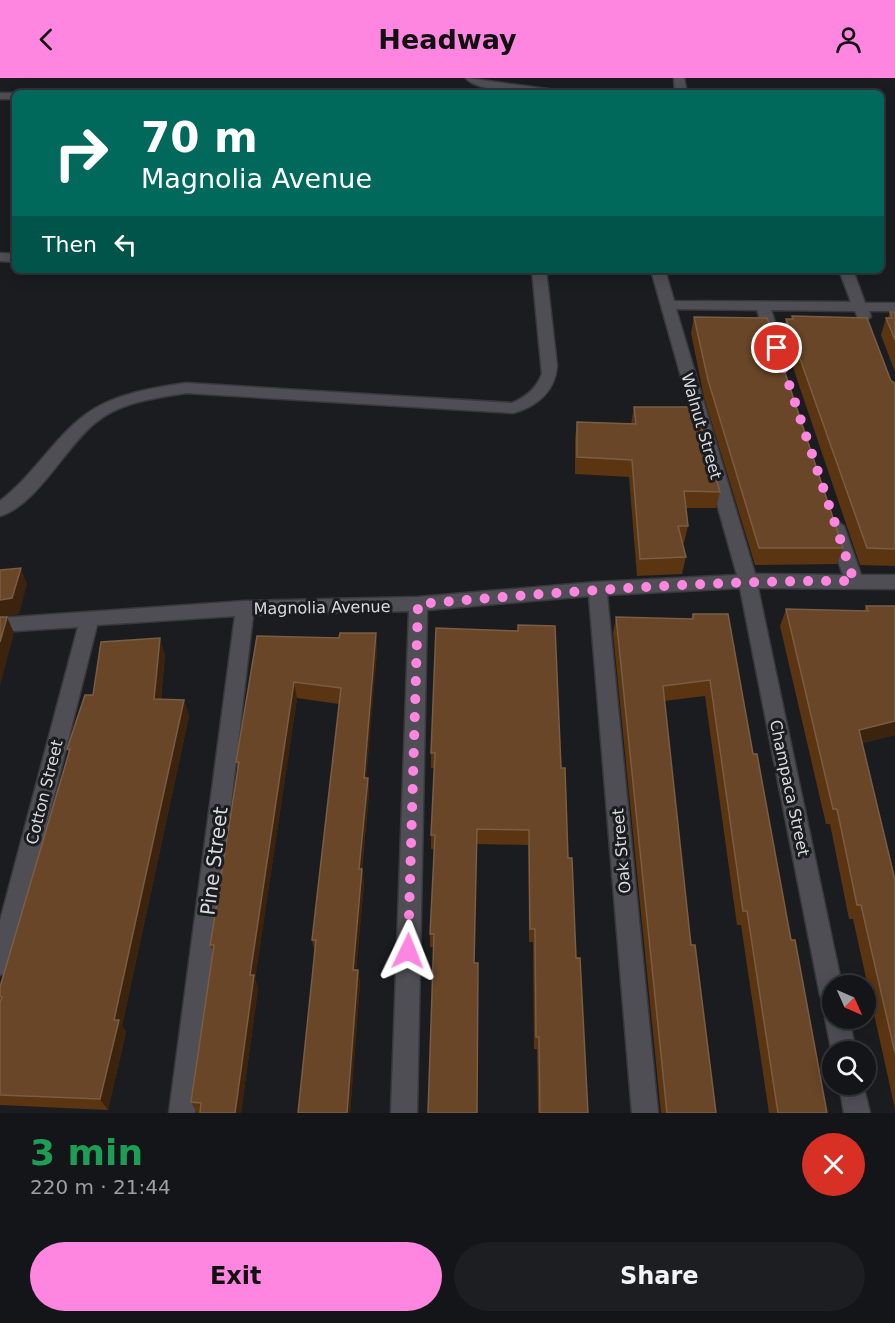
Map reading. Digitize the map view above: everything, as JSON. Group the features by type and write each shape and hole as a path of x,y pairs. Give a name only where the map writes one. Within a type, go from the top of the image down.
{"street":[{"path":"471,78 475,82 533,90"},
{"path":"0,510 20,495 88,420 101,410 160,392 186,388 513,408 529,403 542,390 549,372 538,273"},
{"name":"Walnut Street","path":"659,273 748,581"},
{"path":"847,273 868,327"},
{"path":"667,305 895,307"},
{"path":"763,306 777,350"},
{"path":"832,515 854,581"},
{"name":"Magnolia Avenue","path":"0,625 245,608 418,604 597,589 748,581 895,582"},
{"name":"Champaca Street","path":"748,581 828,975"},
{"name":"Oak Street","path":"597,589 645,1113"},
{"path":"404,1113 418,604"},
{"name":"Pine Street","path":"182,1113 245,608"},
{"name":"Cotton Street","path":"0,964 89,619"},
{"path":"853,1095 857,1113"}],"building":[{"path":"890,312 895,312 895,340 886,318 892,318"},
{"path":"792,316 867,318 891,381 895,383 895,549 867,548 786,319 793,319"},
{"path":"694,317 767,318 843,548 759,548 708,380"},
{"path":"634,407 696,407 720,492 684,491 688,526 678,526 686,557 640,559 632,460 577,457 577,422 636,424"},
{"path":"21,568 12,598 0,600 0,570"},
{"path":"866,606 895,606 895,721 859,730 895,880 895,1053 861,905 857,905 837,809 833,809 786,609 868,611"},
{"path":"693,614 728,614 753,754 757,754 791,940 795,940 827,1113 778,1113 747,911 743,911 710,680 663,686 691,945 695,945 716,1113 667,1113 616,617 693,619"},
{"path":"0,617 7,617 0,642"},
{"path":"518,625 555,626 561,768 565,768 568,858 572,858 576,958 580,958 588,1113 540,1113 539,1037 536,1037 535,929 530,929 529,830 477,829 474,963 478,963 477,1113 428,1113 434,934 430,934 435,835 431,835 435,753 431,753 436,628 518,631"},
{"path":"340,633 376,633 364,778 368,778 359,869 362,869 353,970 358,970 347,1113 298,1113 316,940 312,940 341,688 294,682 250,975 254,975 235,1113 200,1113 201,1103 191,1102 214,945 210,945 239,762 236,762 257,636 339,638"},
{"path":"160,638 154,699 184,700 114,1020 119,1020 100,1099 0,1095 0,1002 2,997 0,987 70,749 67,749 85,695 93,695 101,642"}],"route":[{"path":"408,951 418,604 597,589 748,581 854,581 777,348"}]}
